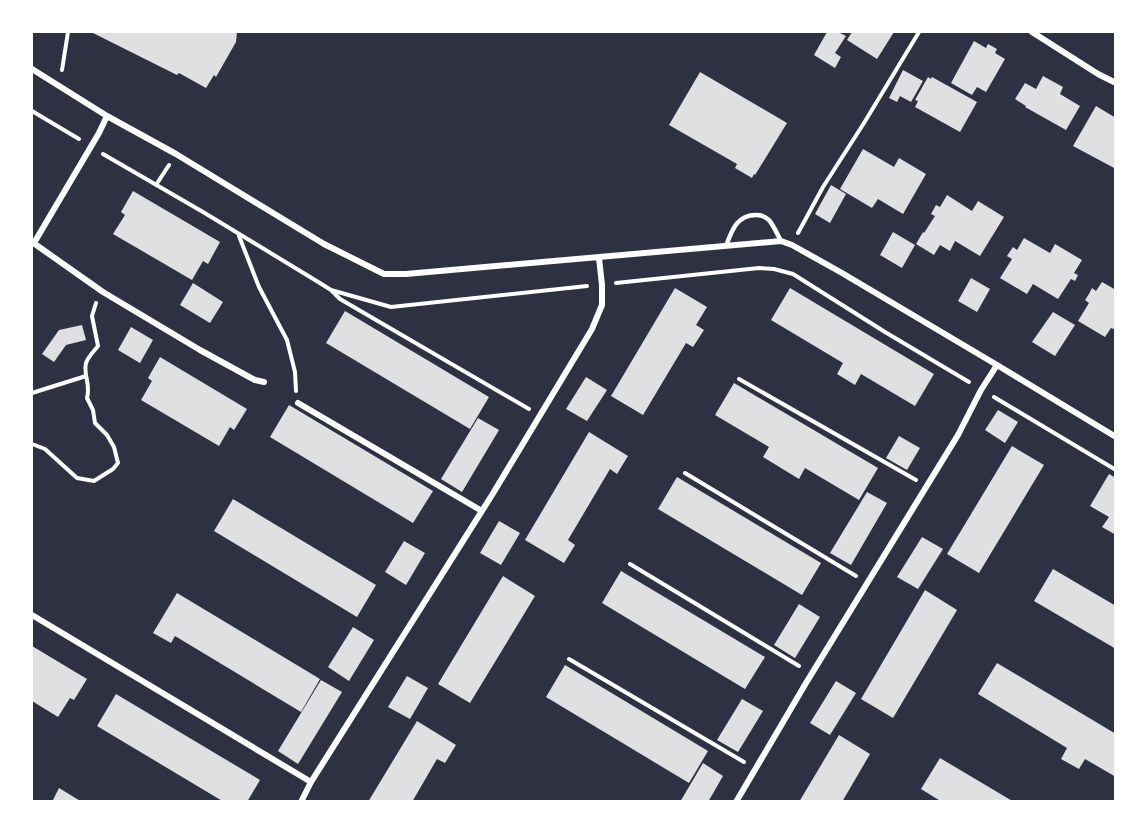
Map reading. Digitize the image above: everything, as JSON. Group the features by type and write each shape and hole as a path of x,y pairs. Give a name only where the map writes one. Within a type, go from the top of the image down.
{"street":[{"path":"1032,32 1116,83"},
{"path":"32,69 324,244 384,274 599,258 781,241 792,244 1116,437"},
{"path":"107,116 99,134 33,243 103,292 200,350 255,380 264,382"},
{"path":"301,801 482,512 592,329 602,305 599,258"},
{"path":"736,801 958,435 981,390 997,365"},
{"path":"298,403 482,512"},
{"path":"32,615 311,783"}],"lane":[{"path":"726,246 731,231 740,219 749,215 762,215 768,219 781,241"}],"path":[{"path":"62,70 68,32"},
{"path":"792,244 823,187 919,32"},
{"path":"32,111 331,290 340,299 540,416"},
{"path":"156,185 176,154"},
{"path":"238,235 259,287 287,340 295,372 298,403"},
{"path":"331,290 391,307 759,268 774,269 803,280 885,332 1116,470"},
{"path":"32,444 45,448 77,478 94,481 113,470 117,463 114,447 107,435 95,423 93,410 87,398 89,390 86,363 98,346 92,316 103,292"},
{"path":"32,393 86,376"},
{"path":"739,379 927,486"},
{"path":"685,473 868,583"},
{"path":"630,564 812,674"},
{"path":"569,659 756,768"}],"building":[{"path":"91,32 237,32 236,42 216,77 214,75 206,88"},
{"path":"827,32 838,32 846,36 835,53 841,57 835,68 814,55"},
{"path":"852,32 894,32 877,59 847,40"},
{"path":"974,41 986,48 988,44 997,49 995,53 1005,59 986,92 977,87 972,95 951,83"},
{"path":"903,70 923,81 911,102 900,96 897,102 889,98"},
{"path":"700,72 787,123 752,178 735,168 737,164 669,125"},
{"path":"1043,76 1063,87 1060,94 1080,106 1066,130 1015,99 1025,83 1036,89"},
{"path":"928,77 931,79 932,77 977,102 960,132 915,107 918,101 915,100"},
{"path":"1096,106 1116,118 1116,169 1073,146"},
{"path":"863,149 894,167 899,158 926,174 903,214 878,199 872,208 840,189"},
{"path":"831,185 846,194 830,223 815,214"},
{"path":"133,191 220,242 208,264 203,261 192,280 113,234 125,215 121,212"},
{"path":"947,195 972,211 978,201 1004,217 980,256 955,241 950,251 940,245 934,255 916,244 935,216 931,214 936,205 940,207"},
{"path":"893,232 915,245 902,268 880,255"},
{"path":"1024,238 1050,253 1055,244 1082,260 1074,273 1078,275 1075,281 1071,279 1058,299 1033,284 1027,294 1000,278 1012,259 1007,256 1013,247 1017,250"},
{"path":"971,278 990,289 977,312 958,301"},
{"path":"1102,282 1116,290 1116,330 1111,328 1105,337 1078,321 1089,303 1085,300 1092,288 1096,291"},
{"path":"193,283 223,302 210,323 180,305"},
{"path":"675,288 707,307 696,325 704,330 693,347 686,343 643,415 611,396"},
{"path":"790,288 934,374 915,406 861,374 855,385 837,374 843,363 771,320"},
{"path":"345,311 489,397 470,429 326,343"},
{"path":"1053,312 1075,325 1055,356 1032,342"},
{"path":"82,325 86,340 66,345 54,362 42,354 59,330"},
{"path":"131,327 153,340 140,363 118,350"},
{"path":"160,357 247,409 234,430 230,427 219,446 141,400 152,381 148,378"},
{"path":"586,377 607,390 587,421 566,409"},
{"path":"734,383 878,468 859,500 805,468 799,479 763,457 769,447 715,415"},
{"path":"289,405 433,491 413,523 270,437"},
{"path":"998,410 1018,422 1005,443 985,430"},
{"path":"478,418 499,430 462,492 441,479"},
{"path":"589,432 628,456 617,474 610,469 568,540 575,545 564,563 525,540"},
{"path":"899,436 920,448 907,470 886,458"},
{"path":"1012,446 1044,465 979,573 947,554"},
{"path":"1109,474 1116,478 1116,535 1102,527 1109,517 1090,506"},
{"path":"677,477 821,563 802,595 658,509"},
{"path":"867,492 887,503 851,565 830,553"},
{"path":"233,499 376,585 357,617 214,531"},
{"path":"499,521 520,533 501,565 480,553"},
{"path":"922,537 943,549 918,589 897,577"},
{"path":"404,541 425,553 406,585 385,572"},
{"path":"1053,569 1116,606 1116,649 1034,601"},
{"path":"621,571 765,657 745,689 602,603"},
{"path":"503,576 535,596 470,703 438,684"},
{"path":"925,590 957,610 893,718 861,699"},
{"path":"177,593 320,679 301,712 175,636 171,643 153,633"},
{"path":"799,604 820,617 795,658 774,645"},
{"path":"353,627 374,640 349,681 328,667"},
{"path":"32,646 87,679 74,700 70,698 58,717 32,701"},
{"path":"997,663 1116,734 1116,777 1085,759 1079,769 1061,759 1067,748 978,694"},
{"path":"565,665 708,751 689,783 546,697"},
{"path":"407,676 428,688 410,719 388,707"},
{"path":"321,680 342,692 298,764 278,751"},
{"path":"836,681 856,693 830,735 810,723"},
{"path":"116,694 260,780 247,802 224,802 97,726"},
{"path":"742,699 763,711 738,752 717,740"},
{"path":"417,721 456,745 445,763 437,759 412,802 368,802"},
{"path":"839,735 870,754 842,802 799,802"},
{"path":"940,758 1014,802 942,802 921,789"},
{"path":"703,763 723,776 708,802 680,802"},
{"path":"59,788 82,802 52,802"}]}
